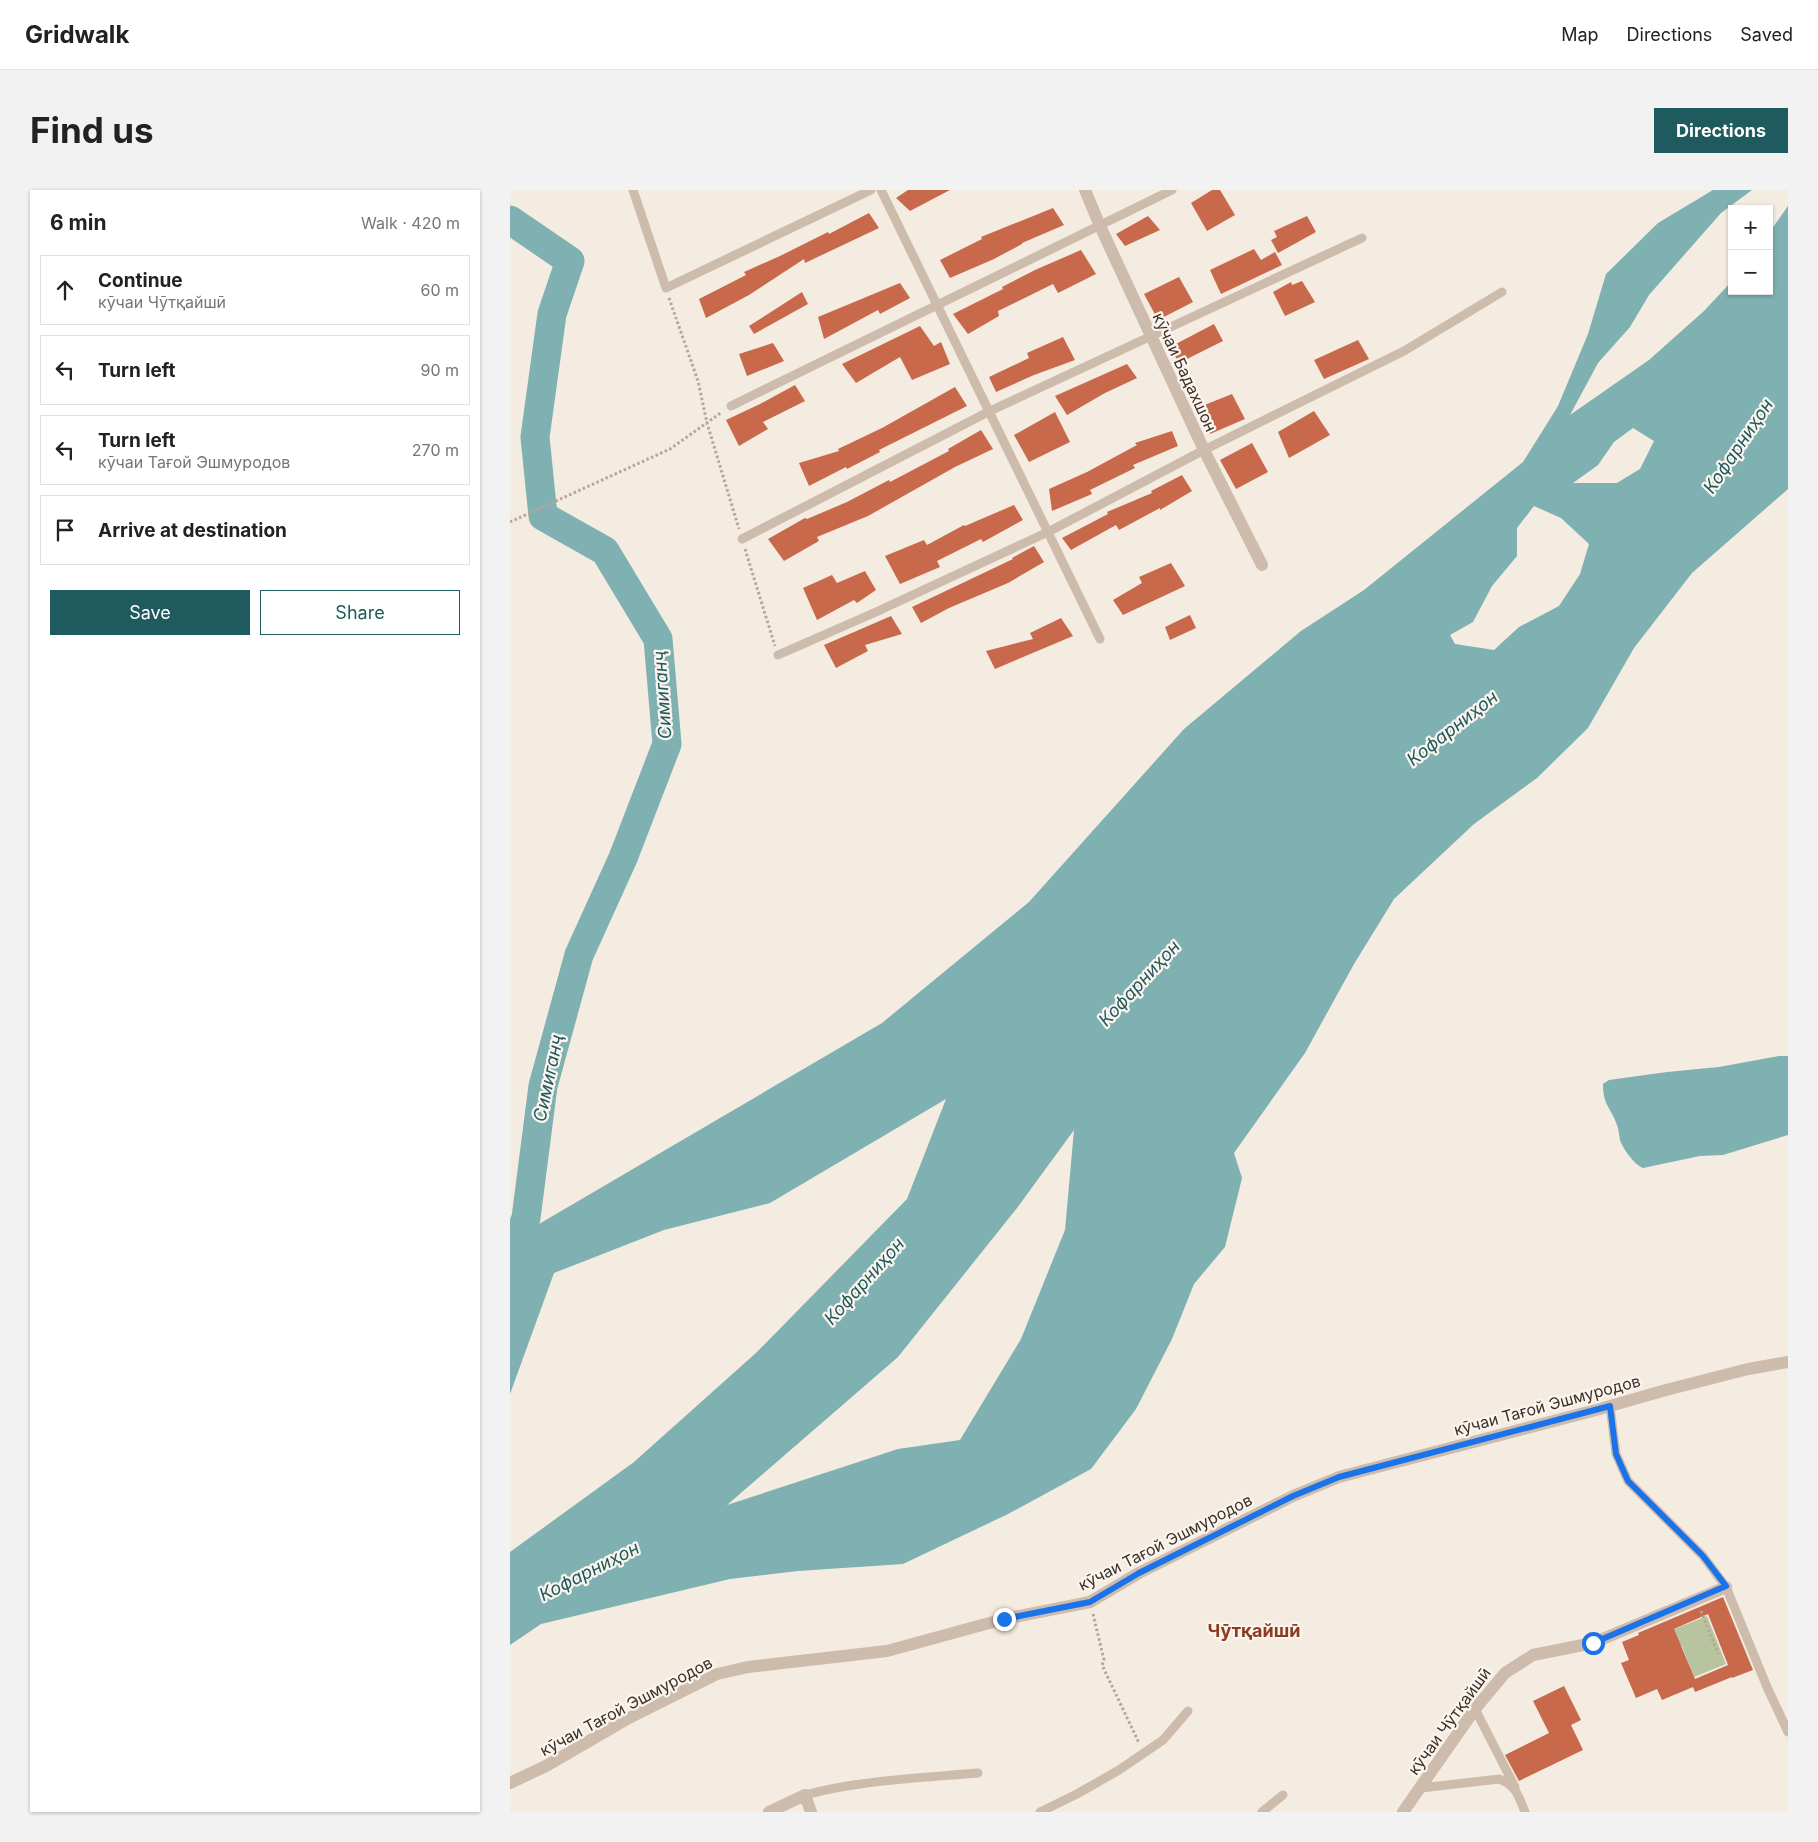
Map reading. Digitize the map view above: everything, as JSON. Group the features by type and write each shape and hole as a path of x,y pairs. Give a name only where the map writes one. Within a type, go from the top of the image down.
{"street":[{"name":"кӯчаи Бадахшон","path":"1085,190 1204,450 1262,565"},
{"name":"кӯчаи Тағой Эшмуродов","path":"510,1783 546,1766 627,1719 725,1672 748,1667 887,1651 1004,1619 1090,1602 1139,1573 1317,1485 1339,1477 1748,1369 1788,1362"},
{"name":"кӯчаи Чӯтқайшӣ","path":"1403,1812 1475,1709 1505,1673 1533,1655 1593,1643 1726,1586"},
{"path":"769,1812 805,1795 811,1812"}],"lane":[{"path":"634,190 666,288 871,190"},
{"path":"881,190 1100,639"},
{"path":"731,406 1172,190"},
{"path":"742,539 990,411 1362,238"},
{"path":"778,655 1048,532 1204,450 1404,351 1502,292"},
{"path":"1610,1406 1616,1454 1628,1481 1703,1556 1726,1586 1767,1687 1788,1732"},
{"path":"1475,1709 1516,1790 1525,1812"},
{"path":"1040,1812 1077,1794 1144,1753 1163,1740 1188,1711"},
{"path":"805,1795 833,1788 867,1783 978,1773"},
{"path":"1421,1788 1494,1779 1505,1781 1516,1790"},
{"path":"1262,1812 1283,1795"}],"path":[{"path":"666,288 698,381 707,423 778,655"},
{"path":"510,522 670,449 731,406"},
{"path":"1697,1599 1718,1654"},
{"path":"1090,1602 1104,1660 1102,1665 1144,1753"}],"green space":[{"path":"1707,1616 1726,1664 1694,1677 1682,1646 1672,1650 1665,1633"}],"water":[{"name":"Кофарниҳон","path":"1713,190 1752,190 1732,205 1728,205 1728,208 1721,213 1649,295 1630,327 1598,363 1570,415 1649,360 1704,311 1728,285 1728,295 1773,295 1773,227 1788,206 1788,489 1692,573 1634,648 1588,728 1537,778 1474,824 1394,899 1354,964 1305,1053 1234,1153 1242,1178 1225,1247 1194,1284 1172,1339 1136,1409 1091,1469 1008,1514 903,1564 798,1571 730,1579 541,1624 510,1645 510,1552 634,1462 757,1352 907,1199 946,1099 770,1203 664,1230 554,1273 510,1394 510,1241 882,1023 1029,902 1184,729 1301,631 1364,590 1523,462 1558,406 1588,334 1606,274 1658,223","holes":["1633,428 1654,441 1640,469 1617,483 1573,483 1598,465 1614,442","1534,506 1561,518 1589,544 1580,574 1559,606 1519,627 1494,650 1455,644 1450,635 1473,622 1492,586 1517,556 1517,528","1074,1130 1065,1230 1021,1339 960,1440 898,1449 727,1505 898,1357 1017,1208"]},
{"path":"1788,1056 1788,1135 1723,1155 1700,1156 1643,1168 1633,1160 1624,1148 1615,1119 1604,1097 1603,1084 1609,1080 1719,1067"}],"building":[{"path":"908,190 950,190 910,211 896,198"},
{"path":"1212,190 1220,190 1235,215 1207,231 1191,203"},
{"path":"1053,208 1064,225 950,278 940,260 982,239 981,237"},
{"path":"869,213 879,228 805,263 804,259 749,295 706,318 699,299 746,275 744,272 828,232 829,234"},
{"path":"1148,216 1160,230 1125,246 1116,234"},
{"path":"1307,216 1316,232 1278,253 1271,240 1277,237 1274,231"},
{"path":"1254,249 1261,260 1275,252 1282,265 1221,294 1210,270"},
{"path":"1081,250 1096,274 1058,293 1053,284 998,311 999,316 968,334 953,314 1003,289 1002,287 1035,270"},
{"path":"1179,277 1193,302 1158,320 1144,294"},
{"path":"1302,281 1315,302 1285,316 1273,292 1291,282 1292,285"},
{"path":"900,283 910,298 880,314 878,310 824,339 818,317"},
{"path":"802,292 808,304 754,334 749,326"},
{"path":"1214,324 1223,341 1179,363 1170,347"},
{"path":"920,326 934,346 941,342 950,364 912,380 900,357 856,383 842,364"},
{"path":"1063,337 1075,360 996,392 989,377 1029,358 1027,353"},
{"path":"1358,340 1369,359 1324,379 1314,360"},
{"path":"773,343 784,361 747,376 739,354"},
{"path":"1127,364 1137,378 1105,393 1067,415 1055,396"},
{"path":"795,385 805,401 763,422 768,429 739,446 726,420"},
{"path":"955,387 967,406 879,450 880,452 847,469 846,467 809,486 799,463 839,451 838,449 882,428"},
{"path":"1232,394 1245,419 1210,434 1197,408"},
{"path":"1314,411 1330,435 1289,458 1278,432"},
{"path":"1055,412 1070,442 1029,462 1014,435"},
{"path":"981,430 993,449 955,467 868,516 817,537 819,541 784,561 768,539 805,518 807,519 847,502 889,480 890,482 949,451 948,449"},
{"path":"1172,431 1178,446 1133,465 1135,468 1090,490 1092,494 1052,511 1049,489 1087,472 1137,445 1135,443"},
{"path":"1252,443 1268,472 1236,489 1220,460"},
{"path":"1182,475 1192,491 1160,510 1160,508 1119,530 1116,525 1071,550 1062,538 1108,514 1107,512 1152,493 1151,491"},
{"path":"1014,505 1023,520 983,542 981,539 937,561 940,567 900,584 885,556 924,540 927,545 964,525"},
{"path":"1034,546 1044,562 1008,583 949,608 921,623 912,607 1013,559"},
{"path":"1171,563 1185,586 1123,615 1113,600 1142,583 1139,577"},
{"path":"865,571 876,590 857,603 854,600 817,620 803,588 832,575 837,583"},
{"path":"1190,615 1196,628 1170,640 1165,627"},
{"path":"891,616 902,634 865,645 868,651 836,668 824,645"},
{"path":"1061,618 1073,636 995,669 986,651 1033,639 1030,633"},
{"path":"1723,1597 1753,1670 1695,1692 1693,1687 1662,1700 1657,1689 1636,1698 1621,1663 1629,1660 1622,1642 1639,1635 1638,1633","holes":["1708,1614 1728,1665 1695,1679 1674,1629"]},
{"path":"1564,1686 1581,1720 1571,1725 1583,1750 1519,1781 1505,1755 1549,1733 1533,1701"}],"waterway":[{"name":"Симиганҷ","path":"510,220 570,261 552,314 535,437 543,516 605,551 658,639 667,744 623,858 579,955 543,1086 526,1218 510,1260"}],"district":[{"name":"Чӯтқайшӣ","path":"1254,1630"}],"route":[{"path":"1004,1619 1090,1602 1139,1573 1293,1496 1339,1477 1610,1406 1616,1454 1628,1481 1703,1556 1726,1586 1593,1643"}]}
